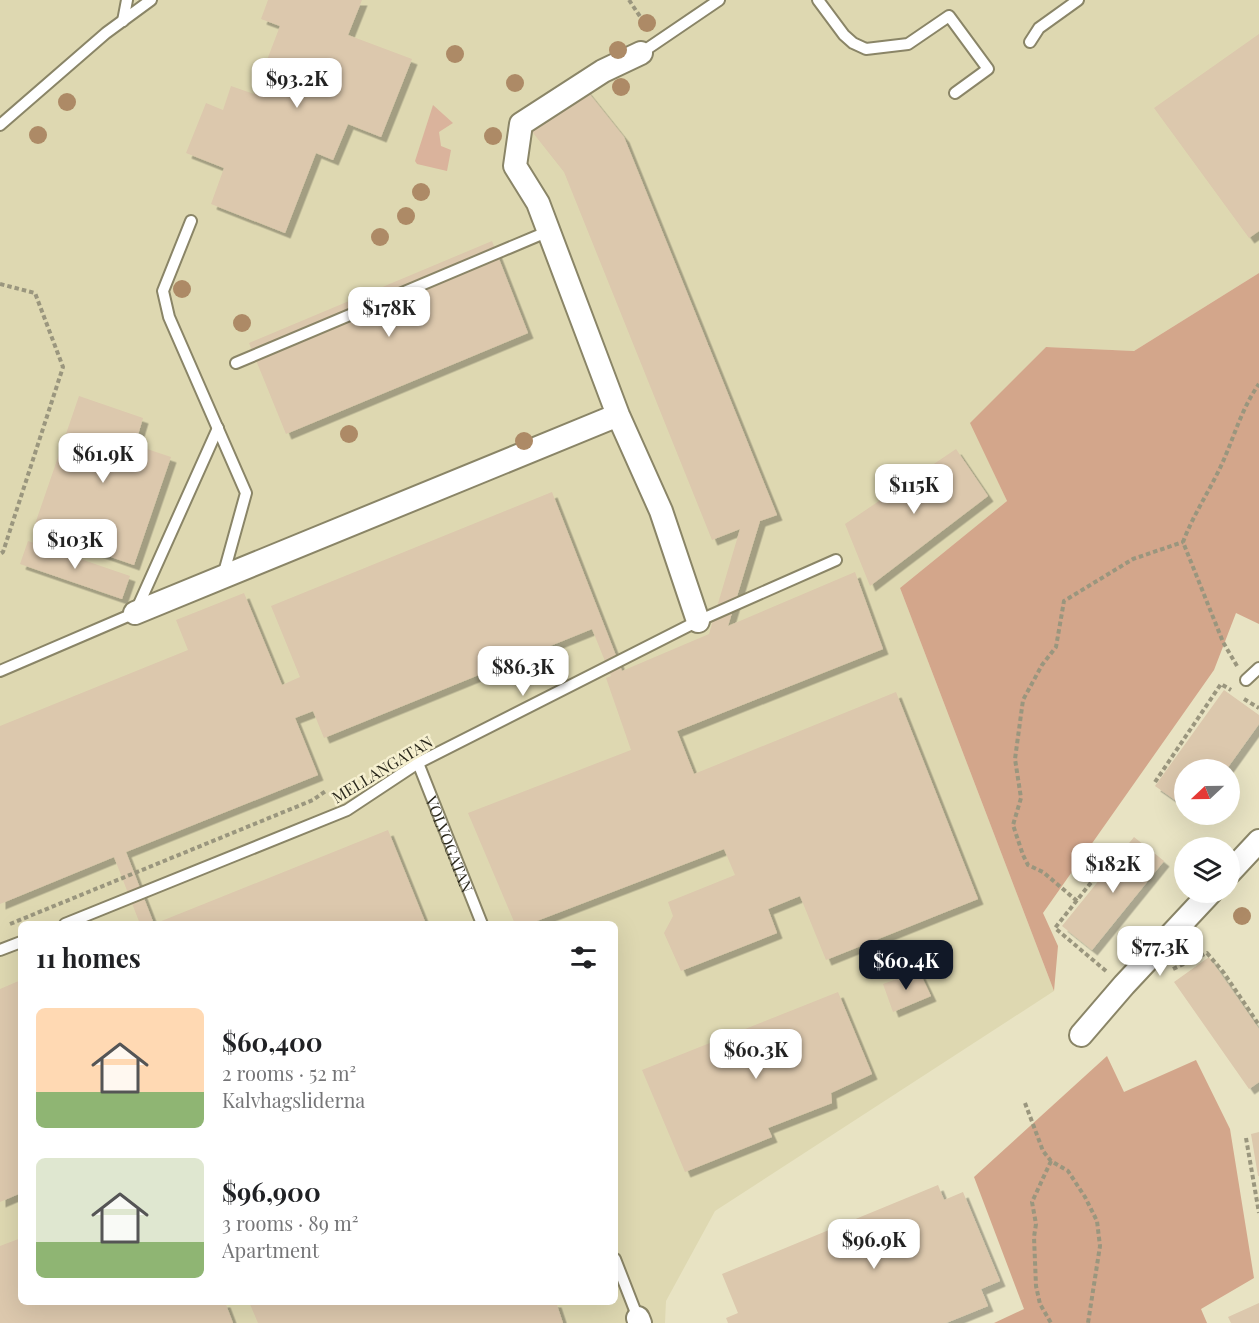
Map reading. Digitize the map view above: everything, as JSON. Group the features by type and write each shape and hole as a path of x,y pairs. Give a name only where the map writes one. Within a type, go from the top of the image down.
{"street":[{"path":"649,47 603,70 522,124 515,166 538,203 618,415 661,511 698,621"},
{"path":"135,613 618,415"},
{"path":"1240,861 1259,841"},
{"path":"1081,1035 1201,903"}],"lane":[{"path":"123,21 127,0"},
{"path":"0,124 151,0"},
{"path":"649,47 719,0"},
{"path":"818,0 844,35 853,43 866,49 908,44 949,15 988,69 955,93"},
{"path":"1030,42 1039,28 1078,0"},
{"path":"191,221 164,291 169,317 246,494 223,577"},
{"path":"236,363 549,231"},
{"path":"0,671 135,613 218,428"},
{"name":"MELLANGATAN","path":"72,921 346,810 418,763 698,621 836,560"},
{"path":"1246,680 1259,668"},
{"name":"VOLVOGATAN","path":"418,763 481,921"},
{"path":"0,950 18,943"},
{"path":"618,1267 639,1320"}],"path":[{"path":"629,0 649,47"},
{"path":"0,284 35,293 63,367 3,552 0,554"},
{"path":"1246,680 1223,642 1183,542 1190,523 1216,477 1247,400 1259,384"},
{"path":"1077,901 1043,872 1028,865 1013,825 1021,798 1015,759 1023,700 1042,665 1056,647 1064,602 1133,559 1183,542"},
{"path":"1155,782 1221,684 1259,708"},
{"path":"0,928 313,800 327,790"},
{"path":"1112,976 1055,928 1120,846"},
{"path":"1169,970 1207,953 1224,973 1259,1025"},
{"path":"1025,1103 1043,1151 1050,1161 1068,1171 1097,1221 1100,1246 1088,1323"},
{"path":"1246,1138 1259,1213"},
{"path":"1050,1161 1032,1202 1035,1224 1036,1286 1040,1304 1051,1323"}],"shaded area":[{"path":"0,0 1259,0 1259,273 1134,351 1046,347 971,423 1007,501 900,588 1054,991 715,1211 666,1301 665,1323 0,1323"},
{"path":"433,105 453,123 439,132 441,146 451,150 447,171 417,164 415,161"},
{"path":"1259,273 1259,624 1236,613 1214,670 1043,913 1058,946 1054,991 900,588 1007,501 970,423 1046,347 1134,351"},
{"path":"1107,1056 1124,1092 1196,1060 1230,1129 1254,1278 1201,1309 1207,1323 994,1323 1024,1309 974,1177"}],"building":[{"path":"268,0 362,0 348,35 412,59 381,137 348,124 333,160 316,153 285,233 211,204 224,168 186,153 206,103 223,110 231,86 254,94 280,26 261,19"},
{"path":"1259,34 1259,231 1249,238 1154,108"},
{"path":"584,87 624,137 777,515 760,521 728,626 855,572 883,649 677,731 694,774 896,692 978,899 826,960 800,896 768,909 777,933 681,971 664,933 673,916 668,902 735,875 724,849 537,921 514,921 468,813 631,750 606,678 611,676 592,629 324,738 313,711 295,718 318,775 126,852 153,921 139,921 114,857 0,904 0,726 188,650 176,620 244,593 282,685 300,677 271,606 552,492 622,671 709,634 740,529 712,540 564,172 530,129"},
{"path":"492,241 528,333 286,434 249,343"},
{"path":"79,396 143,418 135,445 171,457 134,565 33,530"},
{"path":"956,449 988,496 870,586 845,524"},
{"path":"28,541 130,576 122,599 20,564"},
{"path":"1224,690 1259,715 1259,724 1234,759 1174,759"},
{"path":"1174,760 1174,799 1155,786"},
{"path":"388,830 425,921 161,921"},
{"path":"1134,837 1164,861 1092,950 1062,926"},
{"path":"1209,957 1259,1029 1259,1082 1249,1089 1174,982"},
{"path":"919,971 931,996 893,1012 883,984"},
{"path":"18,981 18,1194 0,1202 0,989"},
{"path":"838,992 872,1074 831,1093 832,1103 768,1128 772,1137 685,1172 642,1070"},
{"path":"1259,1132 1259,1176 1258,1176 1251,1134"},
{"path":"938,1185 944,1200 963,1192 1000,1281 981,1289 988,1306 946,1323 728,1323 726,1318 738,1313 722,1274"},
{"path":"18,1239 18,1305 226,1305 233,1323 0,1323 0,1246"},
{"path":"1259,1303 1259,1323 1231,1323 1228,1317"},
{"path":"250,1305 557,1305 563,1323 258,1323"}]}
